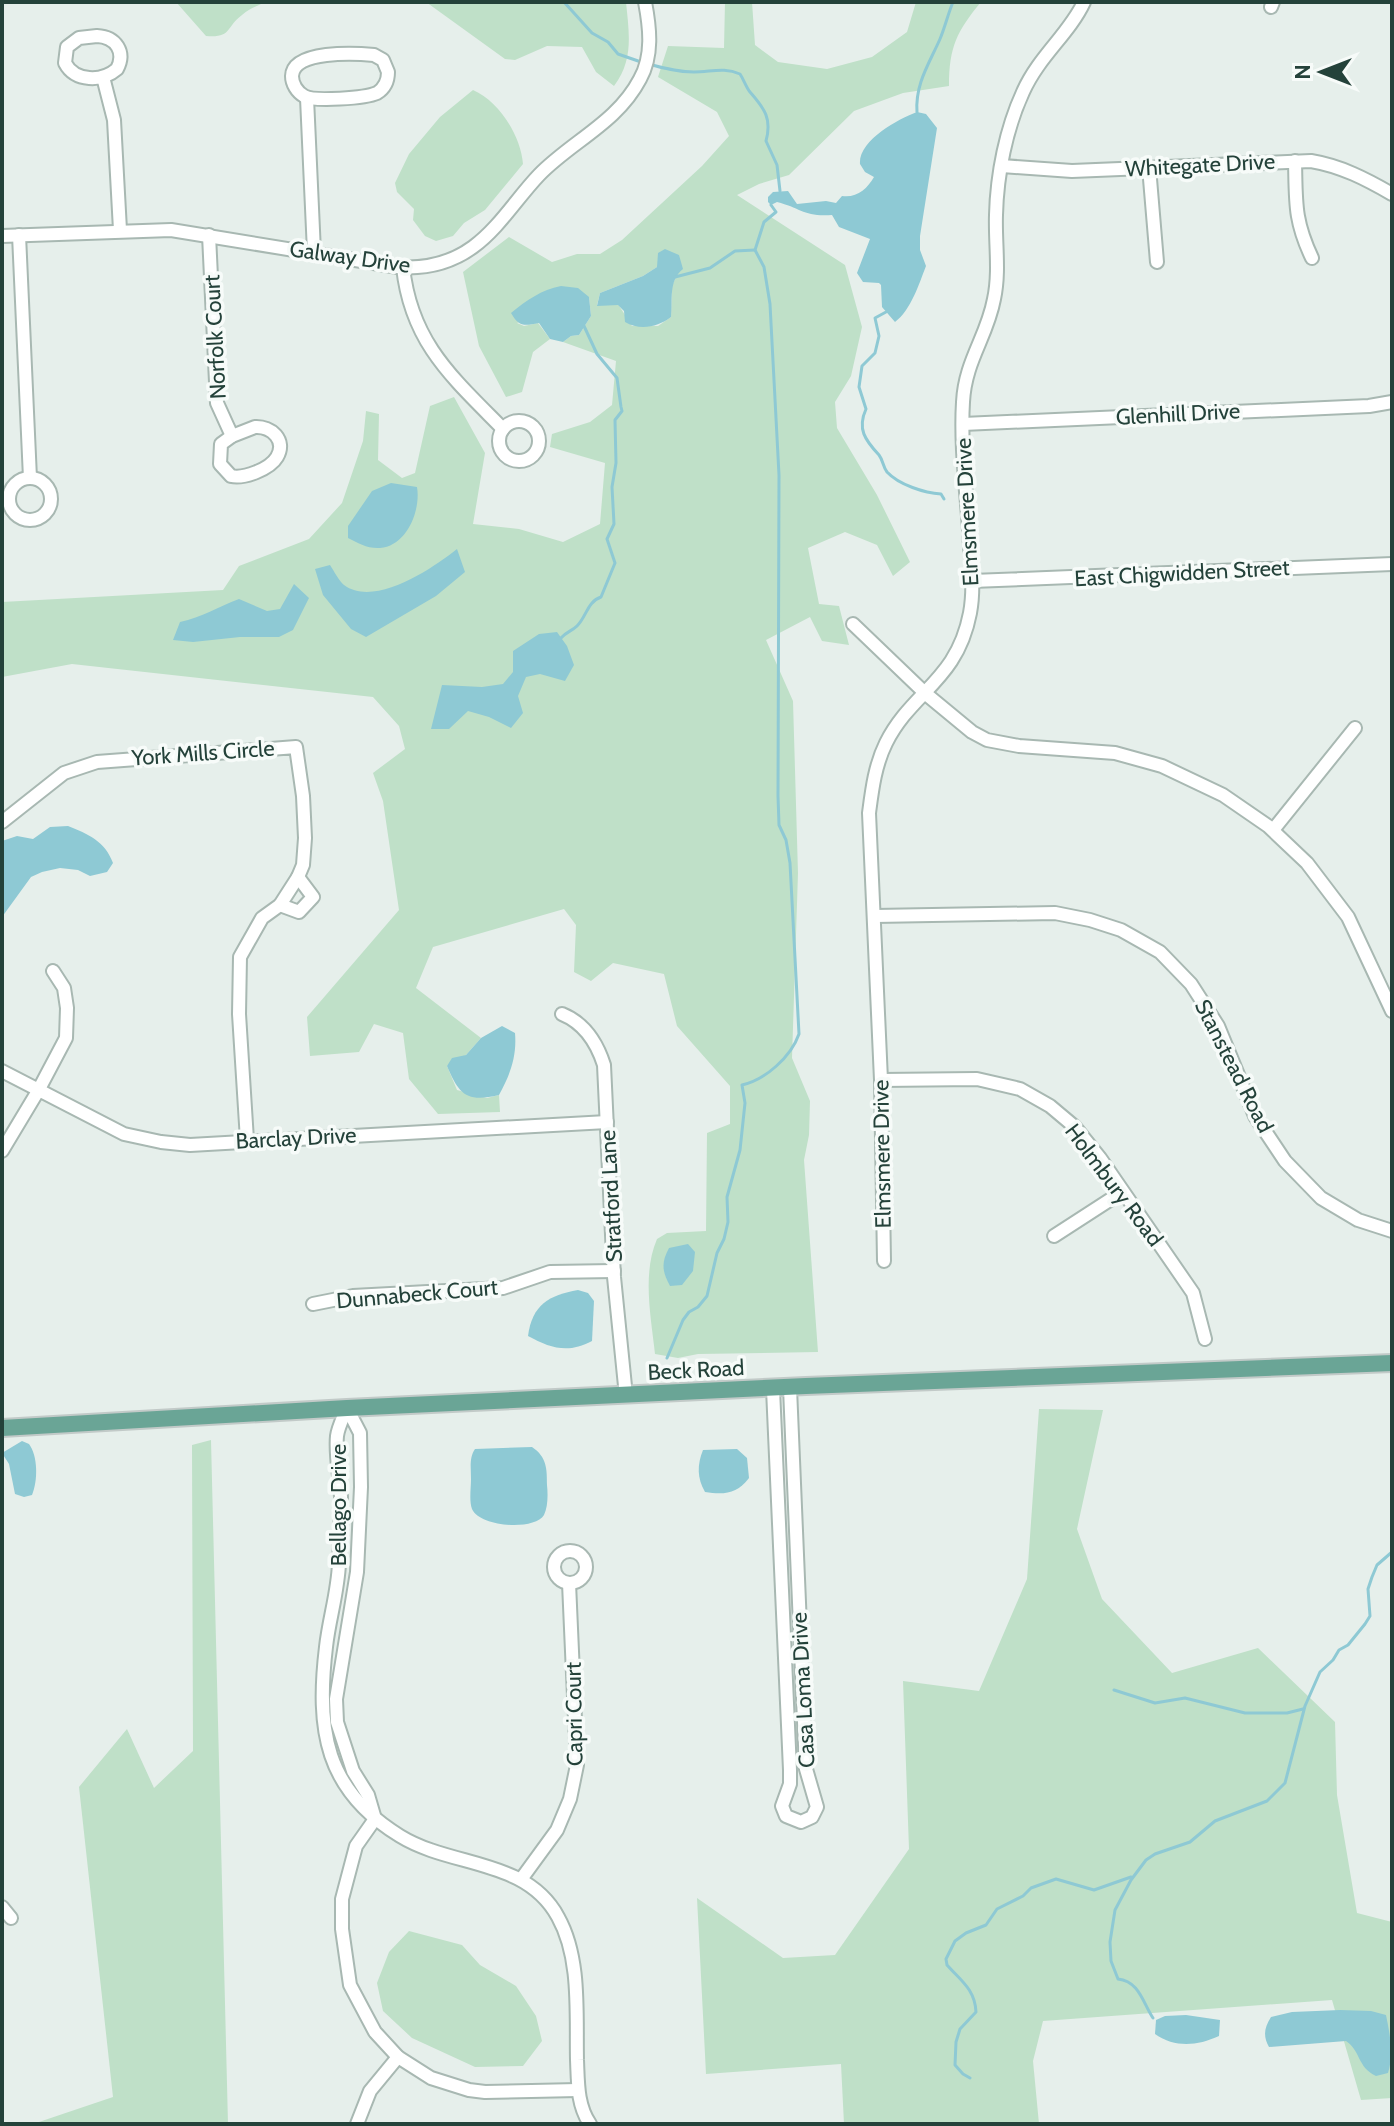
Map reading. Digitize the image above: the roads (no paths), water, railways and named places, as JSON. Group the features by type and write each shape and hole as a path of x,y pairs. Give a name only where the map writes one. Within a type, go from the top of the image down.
{"main road":[{"name":"Beck Road","path":"2,1428 347,1408 1392,1363"}],"street":[{"name":"Galway Drive","path":"2,236 159,230 209,235 403,267 430,266 451,259 473,247 496,226 539,175 611,118 633,91 648,57 650,36 645,2"},
{"name":"Elmsmere Drive","path":"884,1261 881,1080 869,813 872,788 885,744 897,725 950,665 960,648 970,612 972,581 963,424 964,385 969,364 988,320 996,288 996,214 1002,166 1011,123 1024,90 1044,55 1084,2"},
{"path":"97,36 116,43 120,63 114,72 103,77 79,77 70,72 64,60 68,45 79,38 97,36"},
{"path":"371,54 383,60 388,69 387,81 375,93 307,98 300,94 292,79 296,65 307,57 371,54"},
{"path":"103,77 114,120 120,230"},
{"path":"307,98 314,252"},
{"path":"1295,161 1297,220 1312,258"},
{"name":"Whitegate Drive","path":"1002,166 1072,171 1295,161 1333,164 1366,178 1392,194"},
{"path":"1149,167 1157,262"},
{"path":"19,235 30,478"},
{"name":"Norfolk Court","path":"209,235 217,403 232,436"},
{"path":"403,267 409,306 427,345 447,372 503,429"},
{"name":"Glenhill Drive","path":"963,424 1369,406 1392,402"},
{"path":"255,427 267,428 279,440 278,454 273,461 249,475 233,477 222,469 219,458 221,444 232,436 255,427"},
{"name":"East Chigwidden Street","path":"972,581 1392,564"},
{"path":"853,624 926,694 972,732 987,740 1019,746 1115,753 1162,766 1223,795 1273,830 1307,863 1348,917 1392,1011"},
{"path":"1273,830 1355,728"},
{"name":"York Mills Circle","path":"2,822 64,773 97,762 296,747 305,838 303,865 280,905 262,918 240,957 239,1014 247,1140"},
{"path":"280,905 299,912 313,897 298,877"},
{"name":"Stanstead Road","path":"875,916 1055,913 1121,930 1160,952 1191,984 1218,1026 1255,1116 1285,1161 1321,1198 1358,1220 1392,1231"},
{"path":"2,1151 66,1038 64,988 53,971"},
{"name":"Stratford Lane","path":"562,1014 574,1019 599,1048 604,1065 614,1271 626,1396"},
{"name":"Barclay Drive","path":"2,1071 124,1134 190,1145 607,1122"},
{"name":"Holmbury Road","path":"881,1080 977,1079 1020,1089 1050,1106 1075,1127 1193,1293 1205,1339"},
{"path":"1054,1236 1122,1192"},
{"name":"Dunnabeck Court","path":"313,1304 353,1296 503,1288 550,1272 614,1271"},
{"name":"Casa Loma Drive","path":"773,1389 790,1770 790,1784 782,1806 786,1816 801,1822 812,1817 817,1807 806,1769 790,1388"},
{"name":"Bellago Drive","path":"347,1408 360,1433 361,1487 357,1572 336,1699 337,1722 353,1771 368,1795 375,1819"},
{"name":"Bellago Drive","path":"347,1408 337,1435 341,1499 339,1570 326,1646 323,1726 341,1778 358,1804 375,1819 430,1851 522,1878 558,1916 571,1949 578,2090 590,2124"},
{"name":"Capri Court","path":"522,1878 557,1830 570,1799 577,1765 569,1583"},
{"path":"375,1819 356,1846 342,1899 342,1929 352,1989 375,2032 398,2057 431,2078 469,2090 578,2090"},
{"path":"2,1907 11,1918"},
{"path":"357,2124 370,2091 398,2057"}],"water":[{"path":"917,112 926,114 937,128 920,236 920,250 926,266 910,304 895,322 882,307 881,285 863,282 857,273 870,239 839,227 832,215 809,213 777,202 771,205 768,197 773,192 788,191 797,204 836,203 842,196 861,192 874,177 865,172 860,164 865,147 890,125"},
{"path":"665,249 679,255 683,269 673,285 671,317 643,327 625,322 624,311 618,305 597,306 600,293 657,267 658,253"},
{"path":"561,286 578,288 589,297 591,316 579,335 563,342 550,339 539,323 522,324 511,313 534,296"},
{"path":"391,483 417,487 417,506 405,534 390,546 380,548 367,547 348,538 348,526 372,491"},
{"path":"457,549 465,572 436,596 366,637 351,629 323,595 315,569 330,565 344,585 357,591 371,592 387,589 419,575"},
{"path":"294,584 309,598 293,630 279,637 193,642 173,640 180,622 239,599 267,611 280,609"},
{"path":"557,632 567,646 574,665 565,681 540,674 526,677 518,696 523,713 511,728 468,711 449,729 431,729 442,685 482,687 503,684 513,672 513,651 539,634"},
{"path":"68,826 101,844 113,863 107,872 90,876 78,870 60,868 42,872 31,877 2,917 2,841 17,836 33,839 50,827"},
{"path":"502,1026 515,1033 512,1066 506,1080 499,1095 471,1097 460,1090 447,1066 452,1058 466,1055 481,1038"},
{"path":"688,1244 695,1252 693,1271 682,1285 670,1286 665,1276 666,1253 669,1248"},
{"path":"578,1290 588,1293 594,1301 592,1341 559,1348 528,1336 533,1316 544,1303"},
{"path":"22,1441 32,1449 36,1469 32,1495 24,1497 15,1494 9,1464 2,1453"},
{"path":"532,1447 541,1455 546,1469 544,1515 530,1523 507,1525 477,1515 470,1498 471,1460 475,1449"},
{"path":"737,1449 747,1458 749,1478 730,1492 705,1492 699,1471 703,1450"},
{"path":"1340,2010 1386,2015 1391,2052 1388,2073 1376,2076 1370,2072 1346,2041 1269,2047 1265,2032 1271,2017 1292,2012"},
{"path":"1186,2015 1220,2020 1219,2036 1186,2044 1170,2042 1155,2034 1156,2020 1165,2016"}],"waterway":[{"path":"564,2 592,33 608,42 618,54 641,62"},
{"path":"917,112 920,83 953,2"},
{"path":"648,64 682,71 723,70 740,74 766,115 766,141 777,165 780,191"},
{"path":"667,1358 683,1320 707,1296 717,1253 724,1239 728,1222 727,1197 740,1150 745,1103 742,1085 776,1066 790,1051 799,1034 790,863 786,840 779,825 779,475 770,304 764,267 755,250 764,222 776,212 771,205"},
{"path":"675,277 710,268 735,251 755,250"},
{"path":"886,312 875,318 879,336 875,353 862,366 859,387 866,409 862,428 892,477 912,488 941,494 944,499"},
{"path":"561,638 577,626 593,602 601,597 615,563 607,539 614,524 615,420 622,411 617,378 597,354 584,326"},
{"path":"1153,2018 1136,1988 1118,1979 1111,1961 1110,1942 1115,1910 1146,1860 1190,1842 1215,1821 1267,1801 1285,1783 1305,1706 1320,1672 1339,1650 1348,1645 1370,1616 1368,1589 1372,1577 1377,1565 1392,1552"},
{"path":"1114,1690 1155,1703 1185,1698 1245,1713 1287,1713 1303,1709"},
{"path":"970,2078 955,2065 960,2029 976,2012 970,1991 947,1965 946,1959 955,1941 986,1925 997,1909 1023,1896 1031,1888 1056,1879 1094,1890 1131,1877"}]}
